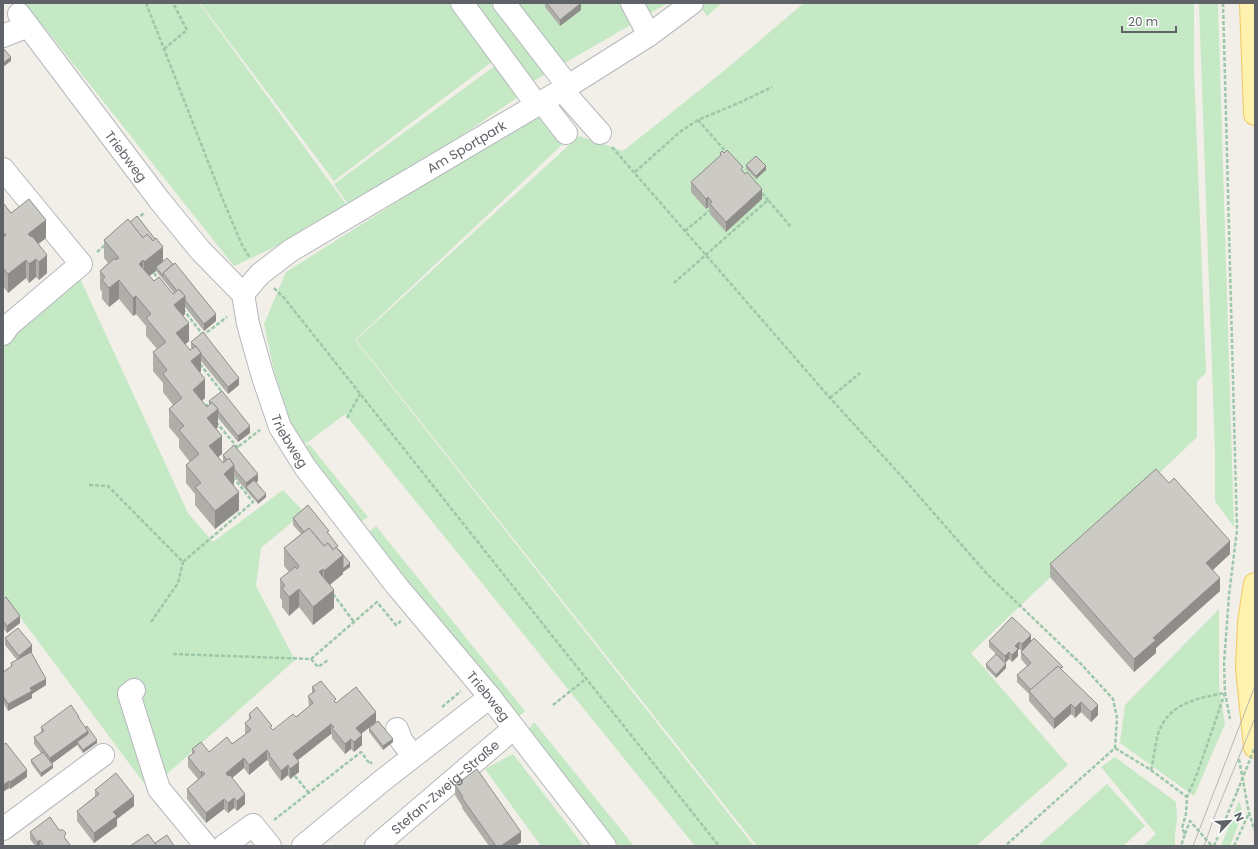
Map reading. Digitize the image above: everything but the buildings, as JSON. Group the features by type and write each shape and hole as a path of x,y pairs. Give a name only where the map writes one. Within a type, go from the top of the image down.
{"main road":[{"path":"1251,3 1255,114"},
{"path":"1249,748 1251,720 1247,668 1249,622 1255,584"}],"street":[{"path":"462,3 539,103 566,133"},
{"path":"504,3 565,88 600,133"},
{"path":"632,3 649,35"},
{"name":"Am Sportpark","path":"244,294 260,274 290,251 565,88 649,35 692,3"},
{"name":"Triebweg","path":"3,36 24,20 200,250 244,294 248,324 280,427 305,467 396,585 490,697 605,846"},
{"path":"3,169 81,264 9,325 3,334"},
{"path":"134,690 129,694 159,789 206,846"},
{"path":"303,846 361,797 490,697"},
{"name":"Stefan-Zweig-Straße","path":"376,846 514,728"},
{"path":"397,729 401,740 413,756"},
{"path":"3,829 103,755"},
{"path":"224,846 253,825 264,839"}],"path":[{"path":"146,3 242,245 260,274 285,299 719,846"},
{"path":"164,49 187,30 173,3"},
{"path":"1223,3 1237,530 1229,595 1224,664 1225,693 1231,721"},
{"path":"635,172 681,131 698,120 772,87"},
{"path":"698,120 729,156"},
{"path":"600,133 830,398 904,479 988,575 1082,665 1114,700 1117,718 1116,748 1005,846"},
{"path":"762,193 791,227"},
{"path":"674,283 768,200"},
{"path":"685,231 710,210"},
{"path":"130,225 136,220"},
{"path":"81,264 107,243"},
{"path":"154,273 163,284"},
{"path":"181,307 204,335"},
{"path":"186,321 190,318"},
{"path":"198,339 218,323"},
{"path":"199,363 222,392 204,406 209,412"},
{"path":"203,376 207,373"},
{"path":"830,398 860,373"},
{"path":"347,418 360,394"},
{"path":"214,419 238,448"},
{"path":"220,434 224,431"},
{"path":"232,452 251,437"},
{"path":"151,622 178,583 183,562 253,502 232,476"},
{"path":"89,485 108,486 183,562"},
{"path":"236,490 240,486"},
{"path":"329,589 354,622"},
{"path":"173,654 311,659 377,602 396,625"},
{"path":"311,659 318,667 328,660"},
{"path":"553,705 587,678"},
{"path":"1151,770 1158,734 1164,721 1175,709 1198,698 1225,693"},
{"path":"1185,834 1182,828 1186,814 1187,797 1199,768 1225,693"},
{"path":"1116,748 1151,770 1187,797"},
{"path":"1181,846 1190,821 1213,846 1237,792 1249,748"},
{"path":"1249,748 1250,813 1255,831"},
{"path":"358,749 370,764 376,759"},
{"path":"264,839 309,793 361,752"},
{"path":"295,776 309,793"},
{"path":"1234,846 1250,813"}],"green space":[{"path":"25,3 199,3 351,211 234,266"},
{"path":"200,3 449,3 493,61 334,181"},
{"path":"470,3 619,3 634,23 530,83"},
{"path":"640,3 668,3 647,15"},
{"path":"698,3 722,3 707,16"},
{"path":"804,3 1194,3 1194,70 1206,373 1197,381 1197,437 971,653 1068,765 976,846 757,846 356,340 579,136 623,151 725,70"},
{"path":"1199,3 1218,3 1234,527 1215,501 1215,451"},
{"path":"496,65 518,97 352,210 334,184"},
{"path":"541,111 566,141 355,340 754,846 695,846 345,414 304,445 290,421 274,371 264,324 286,272"},
{"path":"77,272 188,513 213,542 283,490 304,512 261,548 256,586 295,660 149,790 3,594 3,343"},
{"path":"309,444 368,517 357,524 300,450"},
{"path":"376,526 525,711 517,718 366,534"},
{"path":"1219,609 1219,687 1225,724 1194,796 1120,743 1125,705"},
{"path":"534,722 634,846 619,846 529,729"},
{"path":"513,754 584,846 541,846 485,769"},
{"path":"1115,757 1176,802 1177,819 1175,846 1143,846 1156,834 1101,767"},
{"path":"1107,784 1145,826 1123,846 1038,846"},
{"path":"1239,801 1243,813 1230,846 1221,846"}],"tram line":[{"path":"1193,846 1255,686"},
{"path":"1204,846 1215,815 1255,718"}]}
